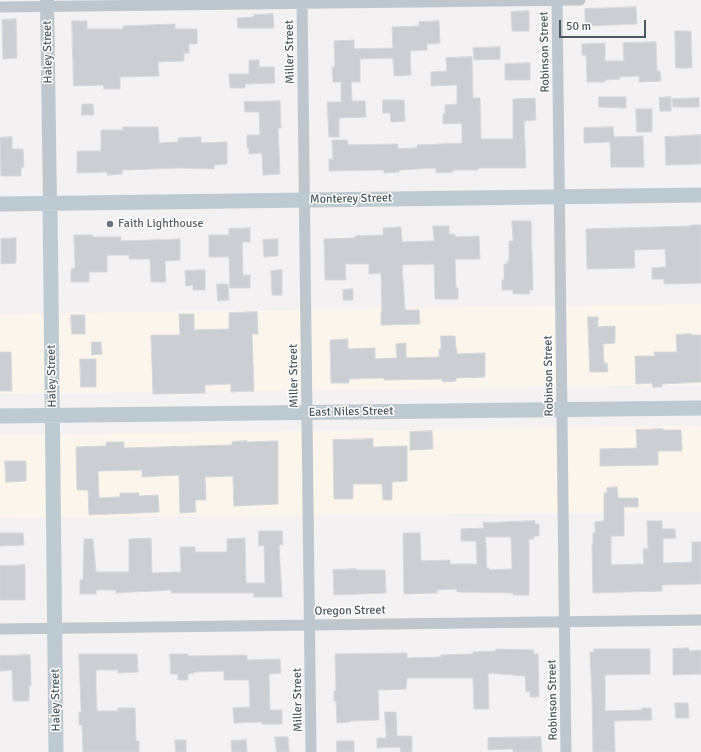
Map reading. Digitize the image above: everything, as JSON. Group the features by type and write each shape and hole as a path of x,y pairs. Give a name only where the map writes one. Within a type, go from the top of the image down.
{"main road":[{"name":"Monterey Street","path":"0,204 701,195"},
{"name":"Haley Street","path":"50,203 56,752"},
{"name":"East Niles Street","path":"0,416 701,408"}],"street":[{"name":"Robinson Street","path":"557,0 566,752"},
{"path":"0,7 47,3 580,0"},
{"name":"Miller Street","path":"302,2 311,752"},
{"name":"Haley Street","path":"47,3 50,203"},
{"name":"Oregon Street","path":"0,628 701,620"}],"shaded area":[{"path":"701,304 701,385 0,394 0,314"},
{"path":"701,426 701,512 0,518 0,435"}],"building":[{"path":"636,7 637,24 585,26 585,9"},
{"path":"529,11 529,31 512,31 511,12"},
{"path":"273,14 274,28 238,28 237,18"},
{"path":"16,19 17,58 3,59 2,20"},
{"path":"72,21 87,21 87,29 123,29 123,26 175,24 175,29 197,29 197,44 189,44 189,53 184,53 184,61 158,62 159,76 120,77 120,89 104,89 103,85 74,86"},
{"path":"439,21 440,43 427,44 427,50 410,51 411,75 394,76 393,58 360,59 360,82 351,82 352,101 365,101 366,117 339,118 339,137 329,137 327,102 341,102 341,82 333,82 332,67 335,67 334,41 354,40 354,49 393,48 392,27 419,26 419,22"},
{"path":"675,31 691,31 692,68 676,68"},
{"path":"656,42 657,71 660,71 661,81 639,82 639,76 620,77 620,79 605,80 605,82 587,82 586,55 582,55 582,44 605,43 605,61 624,61 623,43"},
{"path":"500,47 500,59 474,60 473,48"},
{"path":"472,57 473,98 480,98 481,139 513,139 513,99 535,98 536,120 524,121 526,168 478,168 478,170 453,170 453,172 436,173 436,168 399,170 399,172 384,173 384,170 329,171 329,159 333,159 332,140 347,140 348,145 398,144 398,149 417,148 417,145 462,143 462,123 443,124 445,105 457,104 457,85 431,86 431,72 447,71 446,58"},
{"path":"259,60 259,67 274,67 275,83 245,84 245,88 230,88 229,74 249,74 249,61"},
{"path":"530,63 530,80 505,80 505,64"},
{"path":"599,97 626,97 626,108 599,107"},
{"path":"671,97 671,111 660,111 659,98"},
{"path":"699,98 699,107 673,107 672,99"},
{"path":"383,100 404,100 405,121 391,122 390,113 383,113"},
{"path":"280,101 281,128 278,128 280,174 263,175 262,153 249,154 249,148 247,148 247,135 260,135 259,112 245,112 244,102"},
{"path":"82,104 93,104 94,115 82,115"},
{"path":"636,109 652,109 652,132 637,132"},
{"path":"123,127 158,127 159,143 178,142 178,138 201,137 201,143 227,142 227,164 214,165 214,169 178,168 122,170 122,174 107,175 107,172 77,173 77,151 101,151 101,130 123,130"},
{"path":"613,127 614,137 643,136 644,167 611,167 610,142 584,143 584,128"},
{"path":"701,135 701,164 666,165 665,137"},
{"path":"12,137 12,149 23,149 24,167 21,168 21,176 1,176 0,138"},
{"path":"512,221 531,221 533,290 529,290 530,294 513,294 513,290 502,290 502,280 504,280 504,264 507,264 507,261 509,261 509,241 513,241"},
{"path":"701,225 701,283 664,284 664,279 652,279 652,268 666,267 665,249 634,250 635,268 587,269 586,229"},
{"path":"433,226 449,226 449,234 455,234 455,237 479,236 480,259 455,259 458,299 435,299 434,264 402,265 405,310 419,310 420,324 381,325 381,273 369,274 369,264 345,264 346,280 325,280 324,239 383,235 383,228 401,227 402,242 434,241"},
{"path":"250,228 250,242 242,242 243,275 250,275 250,288 230,288 229,257 209,257 209,235 229,235 229,229"},
{"path":"74,235 121,237 121,241 180,239 180,260 165,261 166,282 151,282 150,259 129,259 129,255 107,255 107,272 89,272 89,282 71,282 71,269 75,268"},
{"path":"16,238 16,263 1,264 1,239"},
{"path":"278,239 278,256 264,257 263,240"},
{"path":"205,270 205,290 193,290 193,285 186,286 185,271"},
{"path":"282,270 282,295 272,295 271,271"},
{"path":"217,284 228,284 229,300 218,301"},
{"path":"353,289 353,300 343,300 343,290"},
{"path":"257,312 258,334 252,334 254,391 231,392 231,384 205,385 205,393 153,394 151,335 180,335 179,314 194,314 194,330 229,329 229,313"},
{"path":"71,315 85,315 85,334 72,334"},
{"path":"588,317 598,317 598,327 615,326 615,343 603,344 604,363 607,363 608,372 590,372"},
{"path":"676,335 701,335 701,382 662,384 662,387 653,387 652,383 636,384 635,356 655,356 654,352 677,352"},
{"path":"441,336 455,336 457,354 485,353 485,377 456,378 456,381 443,382 442,379 384,380 384,378 349,379 349,383 331,383 330,340 348,339 348,349 375,348 375,359 397,358 396,344 406,343 406,358 439,357 439,349 441,349"},
{"path":"92,342 101,342 102,354 92,355"},
{"path":"0,352 11,352 12,391 0,391"},
{"path":"80,359 96,359 96,387 81,387"},
{"path":"636,430 681,430 682,451 658,451 658,465 600,466 600,449 637,448"},
{"path":"432,431 433,449 410,450 410,432"},
{"path":"373,439 373,447 407,446 407,481 392,482 392,500 383,500 382,484 353,484 353,499 334,499 333,440"},
{"path":"278,441 278,504 234,506 233,476 205,477 206,500 195,500 196,512 180,513 179,475 142,477 142,470 98,471 99,498 120,497 120,493 139,493 139,496 158,495 159,512 89,515 88,490 77,490 76,447 106,446 106,442 124,442 124,448 232,445 232,442"},
{"path":"5,461 26,461 26,481 6,482"},
{"path":"617,487 618,498 638,498 638,507 624,507 624,536 611,536 611,565 644,564 643,549 648,549 647,521 662,521 662,529 675,529 676,538 663,539 663,563 692,562 692,542 701,542 701,584 662,585 662,591 593,593 592,544 593,533 595,533 595,522 604,521 604,493 607,493 607,488"},
{"path":"535,521 535,524 539,524 539,536 534,536 534,539 529,539 529,595 513,595 513,593 457,592 457,589 437,590 437,593 404,594 403,533 420,533 421,561 450,560 450,564 477,564 476,541 461,541 461,529 484,528 483,523","holes":["486,537 511,537 512,569 489,570 489,568 487,568"]},
{"path":"259,531 282,531 283,545 279,545 282,597 254,597 254,593 171,593 171,590 116,593 116,590 96,590 96,594 80,594 80,580 83,580 84,539 93,539 96,572 129,572 129,539 151,538 152,573 181,572 180,547 195,547 195,552 227,552 227,539 245,538 246,583 265,583 264,545 259,546"},
{"path":"0,533 23,533 24,545 0,546"},
{"path":"25,565 25,600 0,600 0,566"},
{"path":"333,570 385,570 386,593 334,595"},
{"path":"689,648 689,651 701,650 701,674 673,675 673,649"},
{"path":"496,649 534,650 534,654 538,654 539,697 530,697 530,691 526,692 525,676 488,673 489,709 474,709 473,678 407,678 406,689 378,690 379,720 337,723 336,701 334,701 334,691 336,691 335,654 407,653 407,658 441,657 441,655 473,654 473,652 496,651"},
{"path":"594,649 650,649 650,674 605,675 605,711 642,710 642,708 651,708 652,720 614,721 615,752 593,752 590,652 594,652"},
{"path":"79,654 137,654 138,672 118,673 118,670 96,670 96,688 97,711 118,711 118,708 135,708 136,741 139,741 139,752 83,752 82,725 79,725 79,712 81,712"},
{"path":"170,654 188,654 188,656 247,655 247,660 280,659 281,673 269,674 270,710 282,710 282,724 262,724 262,722 234,723 233,708 250,707 249,680 224,680 224,671 194,672 188,674 188,680 178,680 178,674 171,674"},
{"path":"30,655 31,686 29,686 29,701 13,701 12,670 0,671 0,656"},
{"path":"675,703 688,703 689,718 676,718"},
{"path":"385,712 396,712 397,736 412,736 412,752 401,752 400,747 377,748 377,738 386,738"},
{"path":"275,737 288,737 289,752 277,752"},
{"path":"541,737 542,752 513,752 513,749 488,750 488,738"},
{"path":"175,740 186,740 186,752 176,752"},
{"path":"246,740 247,752 232,752 231,741"},
{"path":"337,741 354,741 354,752 337,752"}],"place":[{"name":"Faith Lighthouse","path":"110,224"}]}
